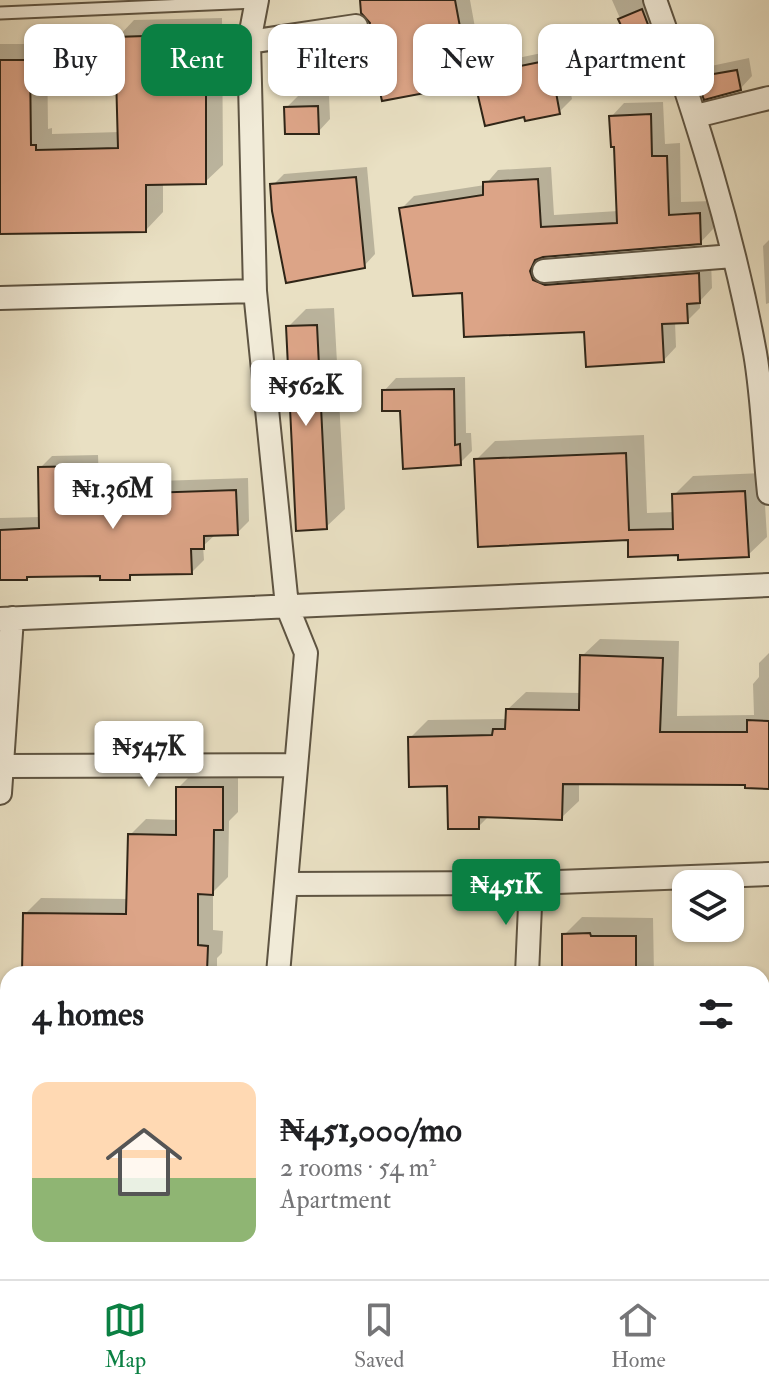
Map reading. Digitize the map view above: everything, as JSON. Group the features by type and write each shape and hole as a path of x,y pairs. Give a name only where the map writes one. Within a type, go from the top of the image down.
{"street":[{"path":"655,0 696,116 733,256 755,355 769,493"},
{"path":"252,27 257,1"},
{"path":"250,96 255,291 287,606 306,653 279,966"},
{"path":"696,116 769,98"},
{"path":"544,271 733,256"},
{"path":"0,298 255,291"},
{"path":"0,793 6,619 769,585"},
{"path":"3,766 294,765"},
{"path":"287,884 531,883 769,874"},
{"path":"527,966 531,883"}],"lane":[{"path":"0,13 257,1"}],"building":[{"path":"360,0 455,0 459,24 413,24 413,95 382,101 381,96 397,96 397,24 370,24 361,13"},
{"path":"642,9 648,24 620,24 618,19"},
{"path":"141,36 141,96 206,96 206,184 146,185 146,232 0,234 0,60 24,60 24,96 30,96 31,145 36,145 36,150 118,148 117,96 125,96 125,37"},
{"path":"538,62 538,96 557,96 560,114 525,121 524,117 485,126 478,96 522,96 522,66"},
{"path":"737,70 741,90 704,100 703,96 714,96 714,74"},
{"path":"318,106 319,134 285,134 284,107"},
{"path":"651,114 652,156 667,156 669,215 700,213 701,244 543,257 535,260 530,271 533,280 545,285 699,273 700,303 687,304 688,323 662,324 664,362 586,367 584,332 464,337 462,293 413,296 399,208 483,195 483,182 538,179 541,227 617,223 614,147 611,147 609,116"},
{"path":"356,177 365,268 286,283 270,184"},
{"path":"317,325 327,529 296,531 286,326"},
{"path":"454,389 455,445 460,444 461,465 403,469 400,411 382,411 382,390"},
{"path":"626,453 629,530 673,529 672,494 745,491 749,557 678,560 678,555 628,557 628,540 478,547 474,459"},
{"path":"87,466 88,495 236,490 238,535 204,536 204,549 191,549 192,574 130,575 130,580 100,580 100,576 0,580 0,530 39,528 38,467"},
{"path":"580,655 663,658 660,732 747,732 747,720 769,721 769,789 745,788 745,785 563,784 562,820 479,817 479,829 448,829 447,786 409,787 408,737 492,735 493,729 505,729 506,709 579,710"},
{"path":"176,787 223,787 223,830 214,830 213,895 198,894 198,945 208,946 207,966 22,966 23,913 126,914 128,834 176,835"},
{"path":"562,934 636,936 636,966 562,966"}]}
